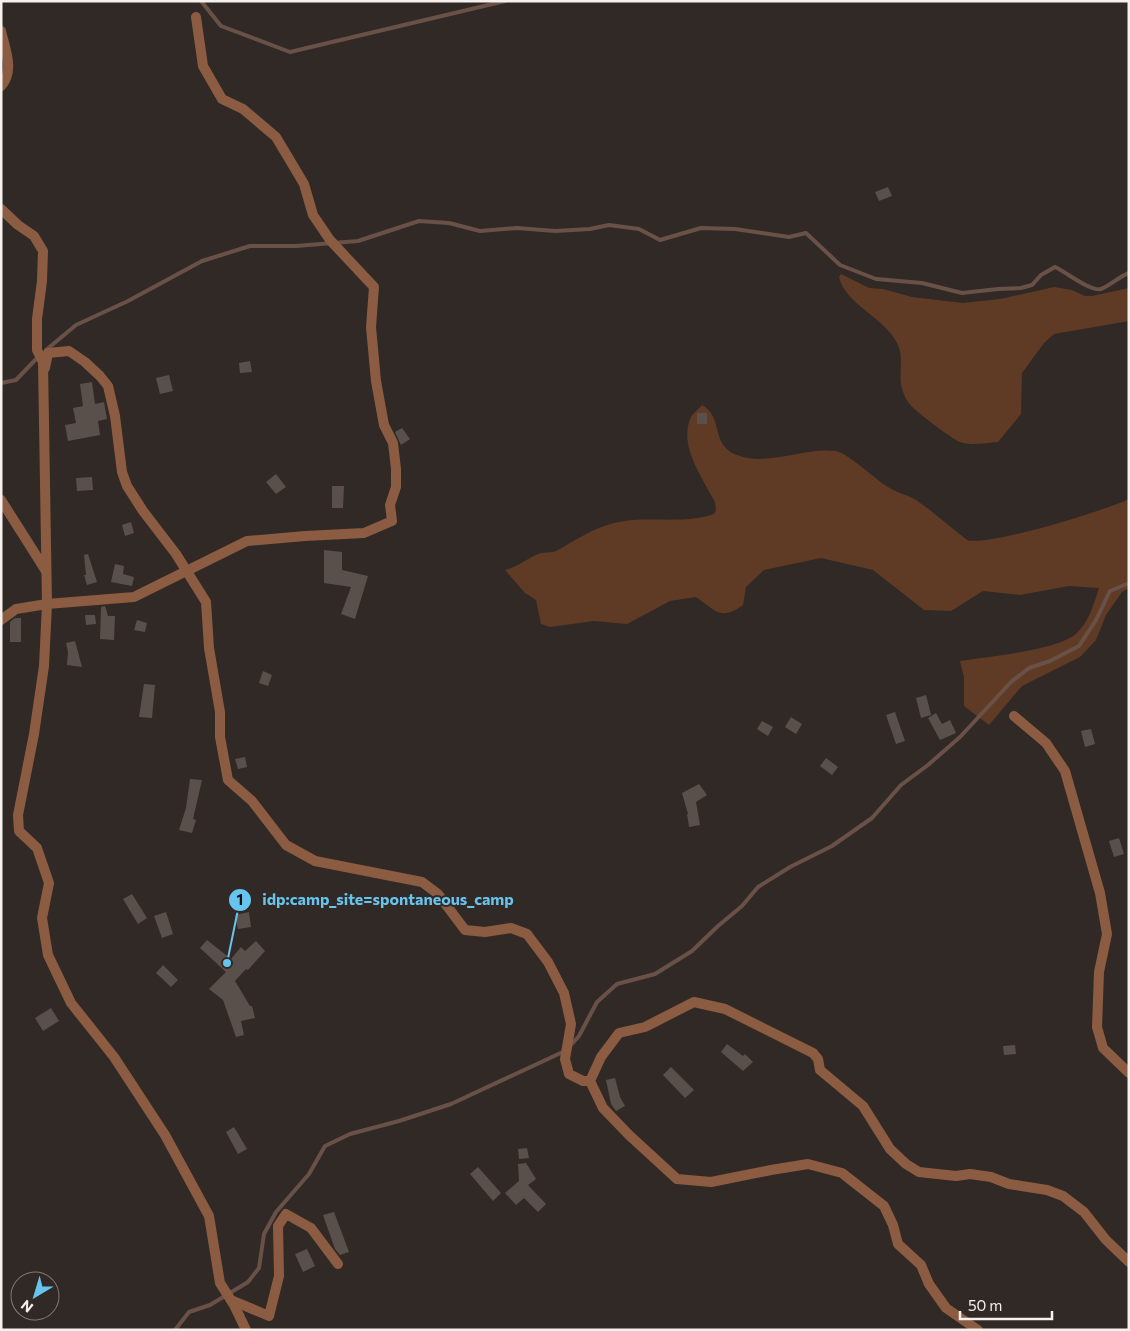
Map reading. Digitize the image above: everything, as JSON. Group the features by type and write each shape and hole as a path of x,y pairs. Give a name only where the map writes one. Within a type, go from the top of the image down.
{"street":[{"path":"1,620 16,609 47,604 134,597 247,541 364,533 392,521 390,505 396,487 396,469 393,443 384,425 376,381 371,327 374,287 342,254 312,215 304,184 276,138 242,109 222,99 203,66 196,17"},
{"path":"1,31 9,67 7,79 1,86"},
{"path":"1,209 18,225 34,236 43,251 42,281 37,319 37,350 43,362 47,604 41,685 34,734 18,814 19,831 37,848 49,883 42,918 48,955 72,1003 114,1057 165,1135 208,1216 220,1283 246,1330"},
{"path":"43,373 48,354 68,351 85,362 108,386 115,416 122,472 127,486 143,511 176,554 206,602 209,648 220,712 220,737 228,780 252,801 286,845 315,861 422,882 438,894 465,930 485,932 511,928 528,934 548,962 564,993 572,1024 565,1059 569,1074 584,1081 590,1081"},
{"path":"1,500 47,573"},
{"path":"1014,716 1046,743 1066,771 1100,892 1107,934 1099,972 1097,1027 1103,1048 1129,1072"},
{"path":"590,1081 601,1057 619,1033 646,1027 694,1002 724,1009 813,1053 818,1058 820,1070 863,1106 890,1149 906,1164 919,1172 956,1176 970,1174 991,1177 1009,1184 1047,1190 1063,1196 1084,1212 1106,1240 1129,1262"},
{"path":"590,1081 603,1108 677,1179 711,1182 808,1164 842,1172 884,1206 893,1225 898,1244 921,1265 929,1284 946,1308 978,1330"},
{"path":"231,1300 269,1316 279,1276 278,1226 286,1214 311,1228 338,1264"}],"shaded area":[{"path":"841,274 869,288 883,289 912,297 963,303 1000,299 1054,287 1072,290 1085,296 1129,288 1129,321 1054,334 1044,343 1022,373 1021,414 998,442 969,444 956,440 941,430 908,402 901,384 901,358 897,343 884,326 849,295 839,277"},
{"path":"702,405 713,416 723,445 737,455 761,459 811,452 835,451 847,456 888,487 916,500 967,540 979,541 1021,533 1073,519 1129,499 1129,588 1122,592 1106,615 1096,640 1080,657 1022,686 989,725 964,706 964,677 960,661 1022,652 1068,639 1077,633 1085,623 1099,588 1069,586 1020,595 983,591 951,611 924,610 873,570 821,558 764,570 746,587 743,605 729,612 724,613 714,610 696,597 670,601 627,624 594,621 550,627 541,624 536,600 525,593 505,570 539,554 556,551 592,531 614,523 639,520 689,519 714,514 716,510 715,502 693,461 687,439 691,417"}],"building":[{"path":"888,187 892,196 879,201 875,192"},
{"path":"250,361 252,372 240,373 239,363"},
{"path":"169,375 173,391 160,394 156,378"},
{"path":"92,382 95,404 104,402 107,419 98,421 100,435 68,441 65,425 76,423 73,408 83,406 80,384"},
{"path":"697,413 707,413 707,424 697,424"},
{"path":"402,428 410,439 401,445 395,432"},
{"path":"276,474 286,487 276,494 266,482"},
{"path":"92,477 93,490 77,491 76,478"},
{"path":"332,486 344,486 343,508 332,508"},
{"path":"131,522 134,533 125,536 122,525"},
{"path":"324,550 342,552 342,570 368,576 355,619 341,614 351,587 324,583"},
{"path":"88,554 97,582 87,585 84,575 86,575 84,555"},
{"path":"115,564 124,566 123,574 134,577 132,586 111,582"},
{"path":"105,606 108,616 115,616 114,640 100,639 101,607"},
{"path":"85,615 95,615 96,624 86,625"},
{"path":"15,618 21,618 21,642 10,642 10,622"},
{"path":"137,620 147,623 145,632 134,630"},
{"path":"75,641 82,667 67,665 68,652 66,643"},
{"path":"263,671 272,675 268,686 259,683"},
{"path":"144,684 155,685 152,718 139,717"},
{"path":"926,695 931,715 921,718 916,698"},
{"path":"895,712 905,741 896,744 886,715"},
{"path":"936,713 942,724 950,720 956,733 940,740 928,718"},
{"path":"791,717 802,724 796,734 785,727"},
{"path":"762,721 773,727 768,736 757,729"},
{"path":"1091,729 1095,744 1085,747 1081,731"},
{"path":"245,757 247,767 238,769 235,759"},
{"path":"826,758 838,767 832,775 820,766"},
{"path":"190,779 202,780 193,819 196,820 192,833 179,830 186,808"},
{"path":"699,784 707,795 696,802 700,825 689,827 688,814 682,793"},
{"path":"1119,838 1124,854 1114,857 1109,841"},
{"path":"132,894 147,918 138,924 123,899"},
{"path":"166,912 173,934 162,938 154,916"},
{"path":"249,912 251,927 238,929 235,915"},
{"path":"207,940 231,959 241,947 245,951 256,941 265,951 235,981 250,1006 252,1006 255,1018 241,1021 244,1035 236,1037 223,1000 209,989 226,972 200,948"},
{"path":"163,965 178,980 171,987 156,973"},
{"path":"51,1008 59,1021 43,1031 35,1018"},
{"path":"727,1044 743,1056 745,1054 753,1062 743,1071 721,1052"},
{"path":"1015,1045 1016,1054 1004,1055 1003,1046"},
{"path":"671,1067 694,1090 685,1098 663,1075"},
{"path":"615,1078 620,1097 625,1106 616,1111 611,1104 606,1080"},
{"path":"234,1127 247,1149 238,1154 226,1132"},
{"path":"527,1148 529,1158 519,1159 518,1149"},
{"path":"526,1163 536,1179 528,1185 546,1204 538,1212 524,1198 516,1205 505,1193 519,1181 518,1164"},
{"path":"478,1167 501,1193 493,1201 470,1174"},
{"path":"334,1212 349,1252 340,1255 335,1249 323,1215"},
{"path":"307,1249 315,1266 303,1272 295,1254"}],"waterway":[{"path":"201,1 221,26 290,52 505,1"},
{"path":"46,350 76,325 128,301 202,261 250,246 296,246 358,241 419,221 449,223 480,231 517,228 555,231 590,229 609,225 639,229 660,240 701,228 735,229 789,237 806,233 840,265 876,279 922,283 962,293 1021,288 1032,285 1041,275 1055,267 1085,285 1097,289 1104,288 1129,273"},
{"path":"1,383 16,380 39,356"},
{"path":"570,1046 579,1036 597,1002 617,984 655,974 692,951 742,906 758,887 790,867 832,846 872,818 901,785 928,765 960,737 1011,682 1029,668 1050,661 1079,646 1096,620 1110,591 1129,583"},
{"path":"175,1330 189,1312 210,1305 248,1282 259,1268 264,1234 276,1212 309,1174 325,1146 350,1134 451,1104 565,1051"}],"place":[{"name":"idp:camp_site=spontaneous_camp","path":"227,963"}]}
